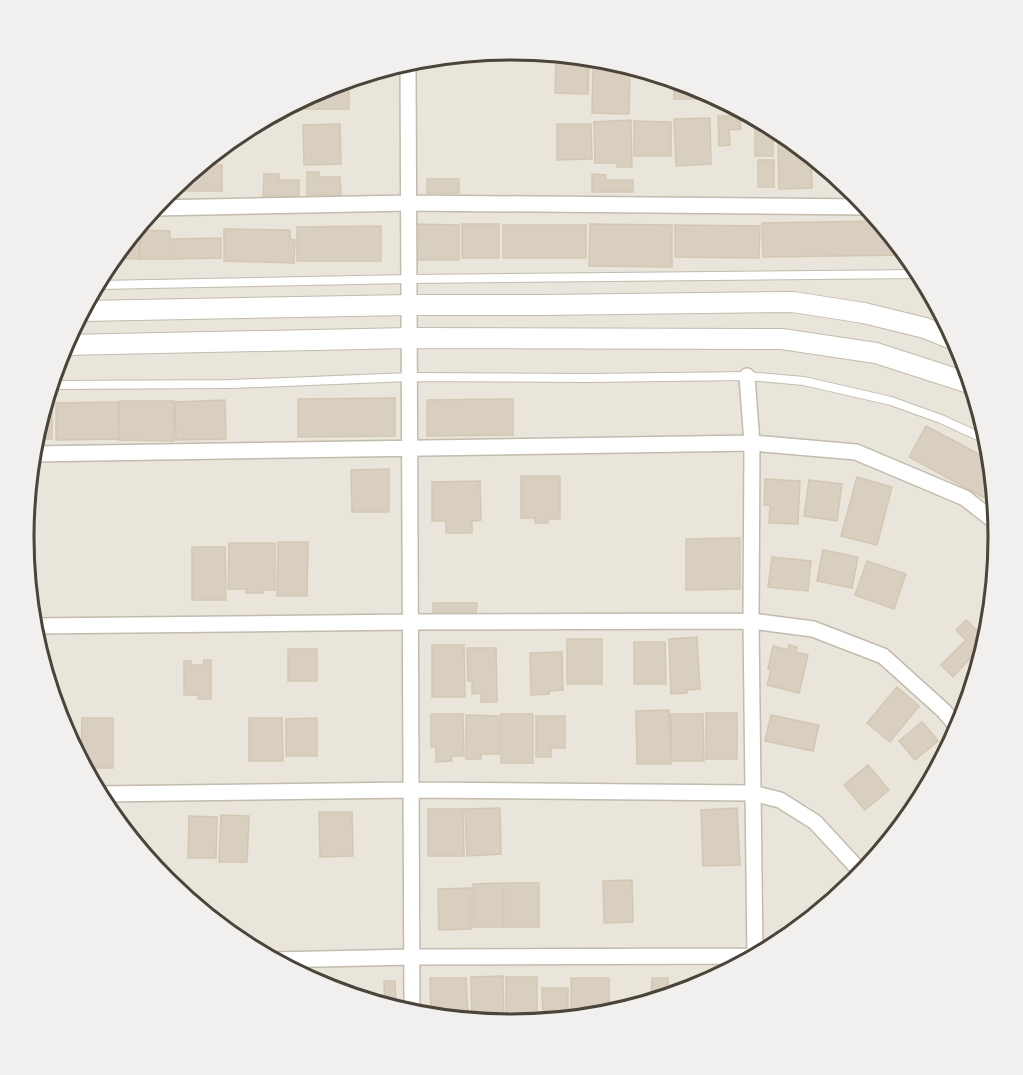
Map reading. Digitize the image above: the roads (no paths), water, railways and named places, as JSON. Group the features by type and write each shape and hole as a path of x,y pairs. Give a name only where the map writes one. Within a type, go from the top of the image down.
{"street":[{"path":"408,72 412,1004"},
{"path":"167,208 409,203 855,207"},
{"path":"92,311 410,305 793,302 864,313 925,328 943,335"},
{"path":"76,345 409,338 782,339 876,353 962,381"},
{"path":"747,376 752,443 751,621 755,948"},
{"path":"42,454 752,443 856,452 965,498 987,516"},
{"path":"43,626 751,621 813,629 884,656 952,720"},
{"path":"109,794 411,790 752,793 780,800 815,822 856,867"},
{"path":"290,960 412,957 738,957"}],"lane":[{"path":"107,285 909,274"},
{"path":"60,385 232,384 410,376 587,378 747,376 804,381 891,401 941,419 977,436"}]}
